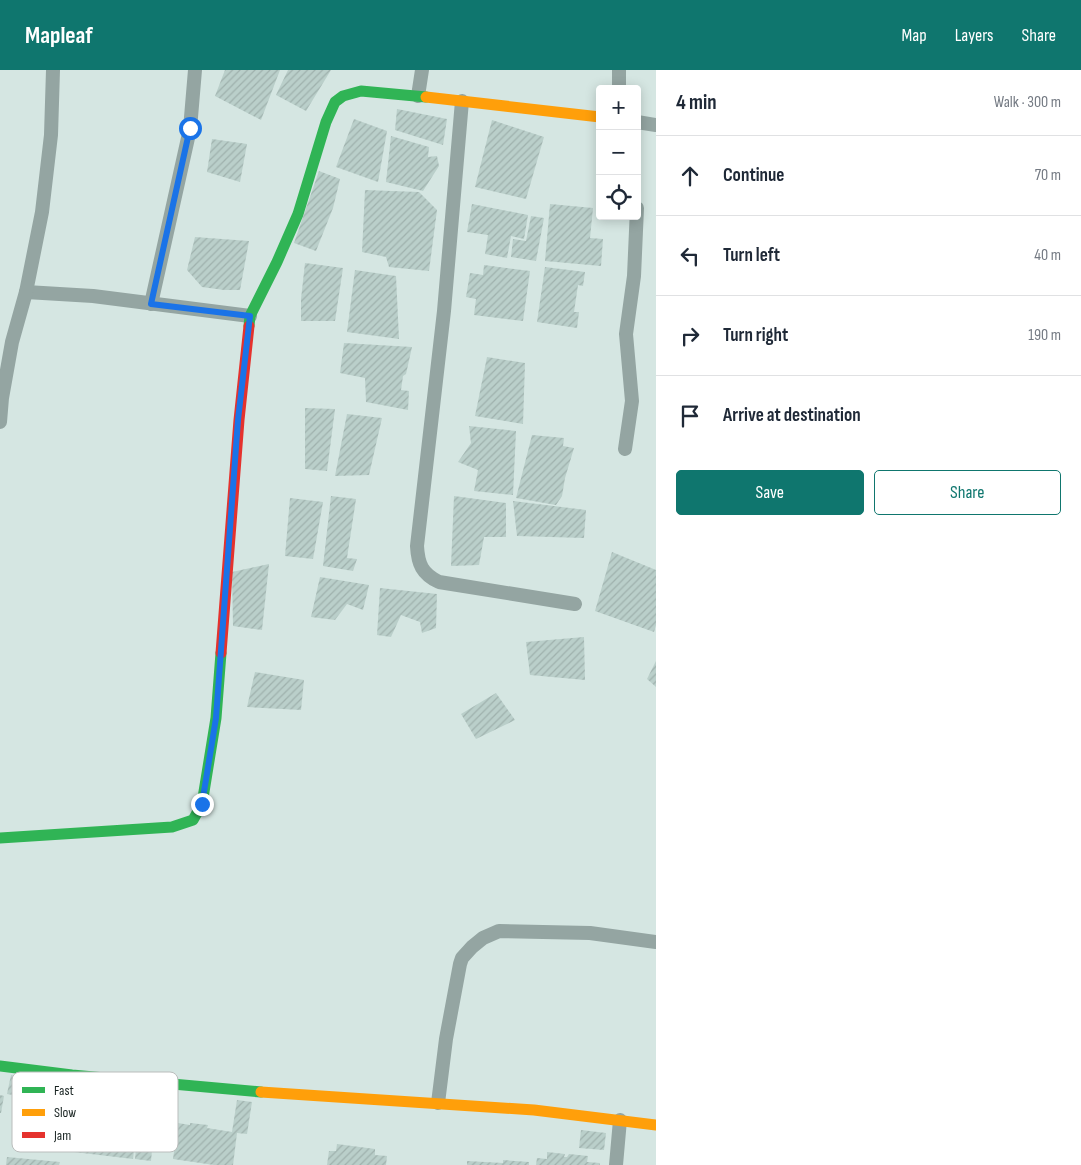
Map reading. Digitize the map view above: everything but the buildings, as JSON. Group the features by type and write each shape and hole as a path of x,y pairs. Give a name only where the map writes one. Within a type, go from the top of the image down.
{"street":[{"path":"0,422 1,398 12,342 26,292 42,212 51,134 53,70"},
{"path":"151,304 190,128 195,70"},
{"path":"418,96 422,70"},
{"path":"619,85 620,70"},
{"path":"0,838 172,827 192,820 197,815 202,804 216,718 238,420 250,316 298,214 326,122 336,102 342,96 361,91 596,117"},
{"path":"462,101 444,311 417,546 418,561 425,573 439,582 575,604"},
{"path":"641,123 656,126"},
{"path":"625,449 632,401 626,334 634,276 636,220"},
{"path":"26,292 93,296 250,316"},
{"path":"438,1103 446,1039 460,964 462,958 483,938 500,930 590,933 656,942"},
{"path":"0,1066 48,1072"},
{"path":"178,1085 534,1110 656,1125"},
{"path":"616,1165 620,1120"}],"traffic: fast":[{"path":"249,326 250,316 298,214 326,122 335,102 343,96 361,91 426,97"},
{"path":"0,838 172,827 193,820 202,804 216,718 221,653"},
{"path":"0,1066 48,1072"},
{"path":"178,1085 261,1092"}],"traffic: slow":[{"path":"426,97 596,117"},
{"path":"261,1092 534,1110 656,1125"}],"traffic: jam":[{"path":"221,653 239,420 249,326"}],"route":[{"path":"190,128 151,304 250,316 238,420 216,718 202,804"}]}
